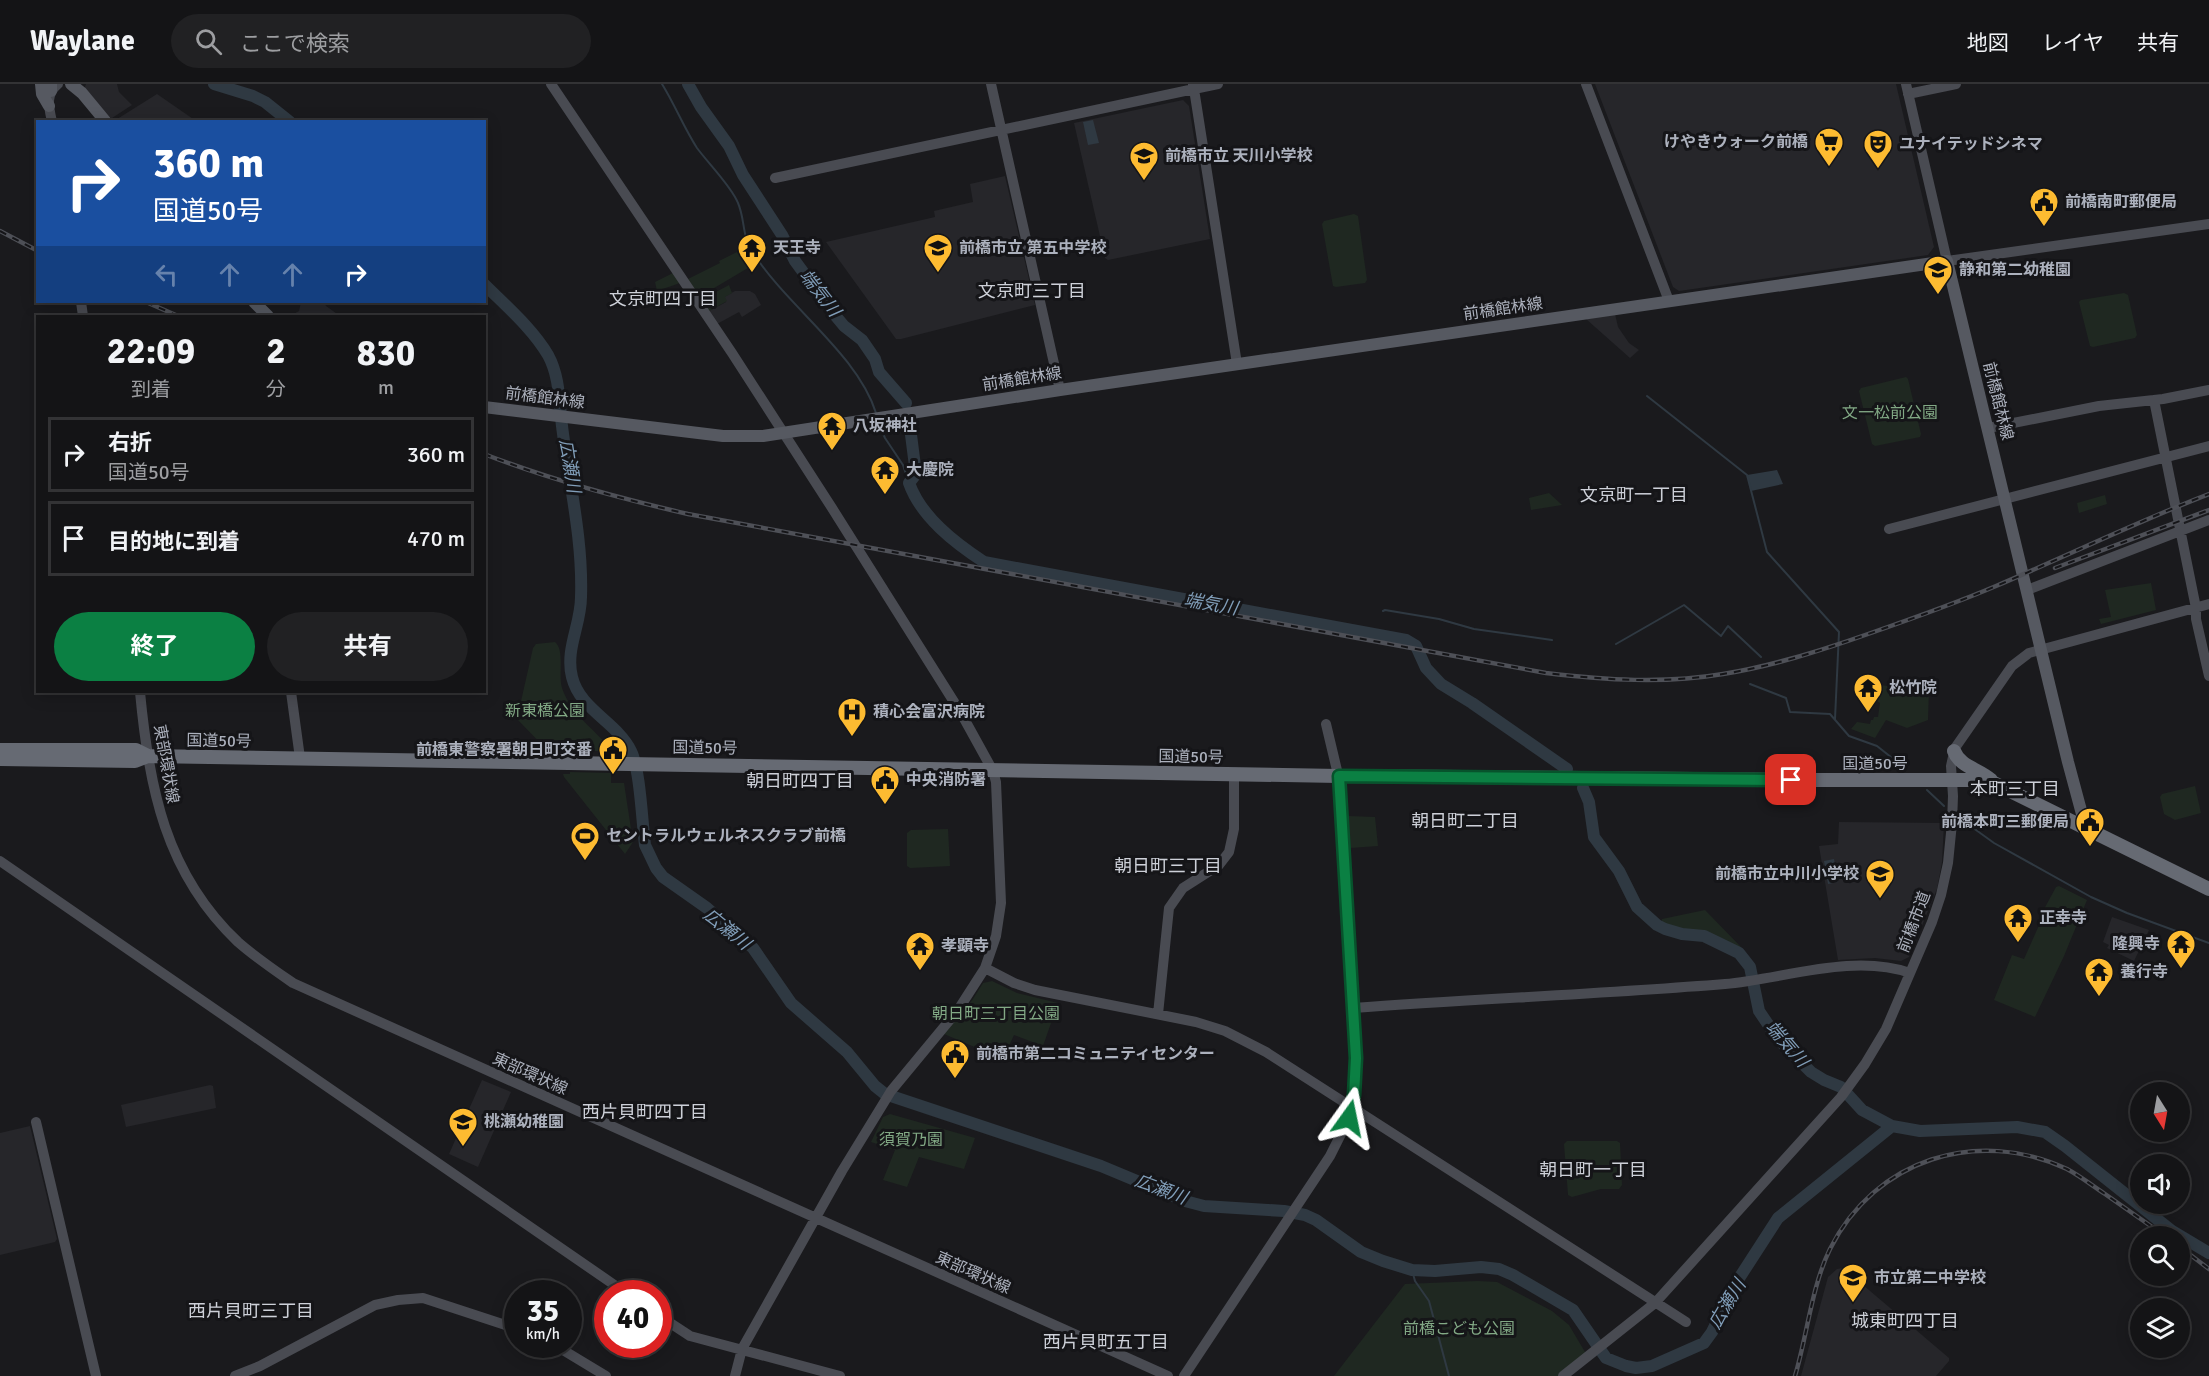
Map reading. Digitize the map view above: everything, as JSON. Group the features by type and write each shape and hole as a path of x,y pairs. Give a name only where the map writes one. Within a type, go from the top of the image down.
{"highway":[{"name":"国道50号","path":"0,750 136,750 148,756"},
{"path":"1954,751 1960,762 1984,774 1992,782"},
{"name":"国道50号","path":"0,759 135,761 148,756 1339,776 1978,780 1992,782 2209,889"}],"main road":[{"path":"71,84 79,88 104,120"},
{"path":"49,106 42,94 50,86"},
{"name":"前橋館林線","path":"486,407 736,437 784,433 1060,390 1947,261 2086,829"},
{"path":"255,303 267,315"}],"street":[{"path":"551,84 738,361 961,713 993,771 1000,847 1001,903 996,936 985,968 958,1010 888,1095 842,1171 742,1349 735,1376"},
{"path":"991,84 1060,390"},
{"path":"774,178 1194,87 1218,84"},
{"path":"1586,84 1669,301"},
{"path":"1956,84 1907,89 1947,261 2209,224"},
{"path":"1194,87 1237,364"},
{"path":"49,106 52,120"},
{"path":"1988,428 2099,406 2154,400 2209,390"},
{"path":"2154,400 2209,676"},
{"path":"1889,529 2209,446"},
{"path":"2027,590 2209,520"},
{"path":"1954,751 2012,666 2024,655 2209,604"},
{"name":"東部環状線","path":"140,693 148,756 159,813 185,872 200,897 224,927 267,966 304,989 1168,1376"},
{"path":"291,693 300,758"},
{"path":"1184,1376 1294,1213 1341,1136 1352,1106 1356,1068 1339,776 1326,724"},
{"name":"前橋市道","path":"1563,1376 1655,1303 1841,1097 1865,1064 1886,1029 1941,895 1948,863 1952,823 1951,780 1954,751"},
{"path":"1158,1014 1169,908 1183,888 1219,865 1228,852 1234,829 1234,774"},
{"path":"0,861 607,1280"},
{"path":"1353,1008 1618,992 1753,980 1802,972 1880,965 1910,973"},
{"path":"985,968 1014,983 1035,990 1206,1025 1245,1041 1352,1106 1686,1322"},
{"path":"36,1122 96,1376"},
{"path":"235,1376 260,1366 375,1305 398,1300 423,1298 504,1324"},
{"path":"672,1324 690,1336 840,1376"},
{"path":"576,1358 606,1376"}],"shaded area":[{"path":"86,84 117,84 119,92 132,105 112,118 108,117 84,90"},
{"path":"1595,84 1896,84 1934,247 1928,255 1679,291 1673,287"},
{"path":"157,94 195,120 116,120"},
{"name":"前橋市立 天川小学校","path":"1183,100 1189,106 1210,239 1108,260 1105,258 1074,123"},
{"path":"1093,120 1099,143 1088,145 1083,122"},
{"name":"前橋市立 第五中学校","path":"1005,176 1035,305 896,339 826,242 935,217 934,211 973,202 970,184"},
{"path":"735,291 750,291 755,294 761,305 742,317 739,312 717,324 709,311 726,302 724,297"},
{"path":"301,303 324,303 339,315 292,315 299,311"},
{"path":"1615,314 1618,327 1629,343 1639,350 1630,358 1586,319"},
{"path":"1777,470 1783,484 1751,491 1747,475"},
{"name":"前橋市立中川小学校","path":"1839,822 1944,823 1942,862 1937,889 1909,957 1901,961 1875,958 1838,960 1819,846 1838,844"},
{"path":"1834,859 1838,882 1828,884 1824,861"},
{"path":"2112,917 2149,930 2134,961 2107,948 2109,945 2103,942"},
{"path":"482,1080 511,1092 478,1167 449,1154"},
{"path":"213,1086 216,1108 126,1127 121,1105"},
{"path":"30,1126 57,1239 55,1242 0,1255 0,1133"},
{"name":"市立第二中学校","path":"1843,1268 1949,1358 1936,1376 1801,1376 1828,1277 1837,1269"}],"green space":[{"path":"1354,214 1358,216 1367,280 1365,283 1336,287 1333,286 1322,224 1324,221"},
{"path":"745,251 753,265 699,297 688,279 737,252 738,254"},
{"path":"673,273 680,283 657,291 655,282"},
{"path":"729,285 732,293 725,297 727,301 709,311 701,300"},
{"path":"2124,293 2128,295 2137,335 2135,338 2090,346 2079,302"},
{"name":"文一松前公園","path":"1906,377 1920,437 1875,446 1872,444 1859,391 1861,388"},
{"path":"1549,493 1562,505 1531,510 1529,498"},
{"path":"2105,495 2107,504 2079,513 2077,503"},
{"path":"2151,583 2156,610 2101,624 2099,619 2111,617 2105,590"},
{"name":"新東橋公園","path":"555,642 560,651 561,683 566,697 577,714 613,751 548,751 517,719 533,648 536,644"},
{"path":"1895,679 1929,689 1928,720 1907,728 1886,720 1875,738 1851,729 1857,722 1870,724 1874,717 1878,717 1880,703 1877,701 1881,685 1893,687"},
{"path":"570,772 611,773 611,783 624,783 633,842 625,854 564,777 563,774 570,774"},
{"path":"2195,786 2201,813 2175,820 2164,814 2160,797 2162,794"},
{"path":"1348,816 1375,817 1378,846 1350,848"},
{"path":"948,829 950,866 910,868 907,866 907,833 911,830"},
{"path":"2059,886 2087,900 2035,1017 1994,1000 2012,955 2024,959 2040,923 2049,926 2053,917 2043,911 2056,887"},
{"path":"1705,910 1741,947 1739,949 1704,933 1662,925 1662,919"},
{"name":"朝日町三丁目公園","path":"992,981 1017,993 1058,1003 1043,1046 1014,1035 1003,1059 944,1034 983,983"},
{"name":"須賀乃園","path":"890,1114 975,1138 964,1169 919,1157 907,1187 883,1180 895,1150 871,1142 883,1117"},
{"path":"1567,1141 1617,1141 1620,1143 1622,1185 1619,1189 1601,1189 1572,1197 1568,1195 1564,1144"},
{"name":"前橋こども公園","path":"1497,1282 1552,1311 1569,1325 1585,1355 1558,1376 1334,1376 1405,1284"}],"waterway":[{"name":"広瀬川","path":"214,84 253,96 265,102 288,120"},
{"path":"662,84 697,148 735,197 752,251 766,271 853,370 867,391 876,413"},
{"name":"端気川","path":"688,84 701,107 729,146 743,175 782,235 795,261 844,326 862,340 875,359 879,372 906,403"},
{"name":"広瀬川","path":"486,286 534,336 548,355 555,372 580,554 581,597 570,657 572,677 576,688 590,707 617,732 631,751 639,782 645,845 656,868 663,877 707,908 753,948 791,1003 847,1052 875,1086 885,1094 1101,1166 1185,1201 1204,1206 1284,1211 1305,1215 1316,1220 1361,1252 1412,1270 1435,1271 1481,1267 1499,1269 1573,1310 1606,1358 1636,1368 1652,1366 1704,1343 1712,1332 1736,1283 1778,1218 1892,1126 1920,1131 2017,1127 2045,1132 2172,1231 2209,1253"},
{"path":"1647,396 1747,475 1767,552 1839,632 1835,719"},
{"name":"端気川","path":"909,419 916,474 909,483 914,495 940,528 984,562 1406,640 1416,646 1426,668 1441,684 1567,769"},
{"path":"878,422 885,438 903,465 909,483"},
{"path":"1616,644 1684,605 1721,636 1728,626 1761,657"},
{"path":"1383,611 1439,619 1474,629 1552,640"},
{"path":"1750,684 1786,698 1790,712 1830,714 1849,736 1877,746 1906,769"},
{"name":"端気川","path":"1583,788 1589,802 1594,837 1619,871 1637,907 1665,929 1682,934 1704,936 1739,953 1750,967 1759,1011 1778,1039 1811,1072 1841,1087 1862,1110 1892,1126"},
{"path":"1927,790 1944,806"},
{"path":"1958,817 1994,843 2091,897 2127,913 2209,943"},
{"path":"1412,1270 1415,1281 1429,1301 1449,1376"}],"railway":[{"path":"0,231 36,250"},
{"path":"148,303 176,315"},
{"path":"486,455 585,488 688,514 1546,673 1634,680 1679,679 1742,671 1832,646 1980,593 2209,494"},
{"path":"2055,568 2209,510"},
{"path":"1795,1376 1814,1294 1824,1263 1849,1218 1873,1193 1901,1173 1932,1159 1964,1152 1998,1151 2033,1157 2067,1169 2151,1226"},
{"path":"2190,1255 2209,1269"}],"place":[{"name":"けやきウォーク前橋","path":"1829,168"},
{"name":"ユナイテッドシネマ","path":"1878,170"},
{"name":"前橋市立 天川小学校","path":"1144,182"},
{"name":"前橋南町郵便局","path":"2044,228"},
{"name":"天王寺","path":"752,274"},
{"name":"前橋市立 第五中学校","path":"938,274"},
{"name":"静和第二幼稚園","path":"1938,296"},
{"name":"八坂神社","path":"832,452"},
{"name":"大慶院","path":"885,496"},
{"name":"松竹院","path":"1868,714"},
{"name":"積心会富沢病院","path":"852,738"},
{"name":"前橋東警察署朝日町交番","path":"613,776"},
{"name":"中央消防署","path":"885,806"},
{"name":"前橋本町三郵便局","path":"2090,848"},
{"name":"セントラルウェルネスクラブ前橋","path":"585,862"},
{"name":"前橋市立中川小学校","path":"1880,900"},
{"name":"正幸寺","path":"2018,944"},
{"name":"隆興寺","path":"2181,970"},
{"name":"孝顕寺","path":"920,972"},
{"name":"養行寺","path":"2099,998"},
{"name":"前橋市第二コミュニティセンター","path":"955,1080"},
{"name":"桃瀬幼稚園","path":"463,1148"},
{"name":"市立第二中学校","path":"1853,1304"}],"district":[{"name":"文京町三丁目","path":"1032,291"},
{"name":"文京町四丁目","path":"663,299"},
{"name":"文京町一丁目","path":"1634,495"},
{"name":"朝日町四丁目","path":"800,781"},
{"name":"本町三丁目","path":"2015,789"},
{"name":"朝日町二丁目","path":"1465,821"},
{"name":"朝日町三丁目","path":"1168,866"},
{"name":"西片貝町四丁目","path":"645,1112"},
{"name":"朝日町一丁目","path":"1593,1170"},
{"name":"西片貝町三丁目","path":"251,1311"},
{"name":"城東町四丁目","path":"1905,1321"},
{"name":"西片貝町五丁目","path":"1106,1342"}],"route":[{"path":"1349,1118 1354,1095 1356,1058 1339,776 1791,780"}]}
